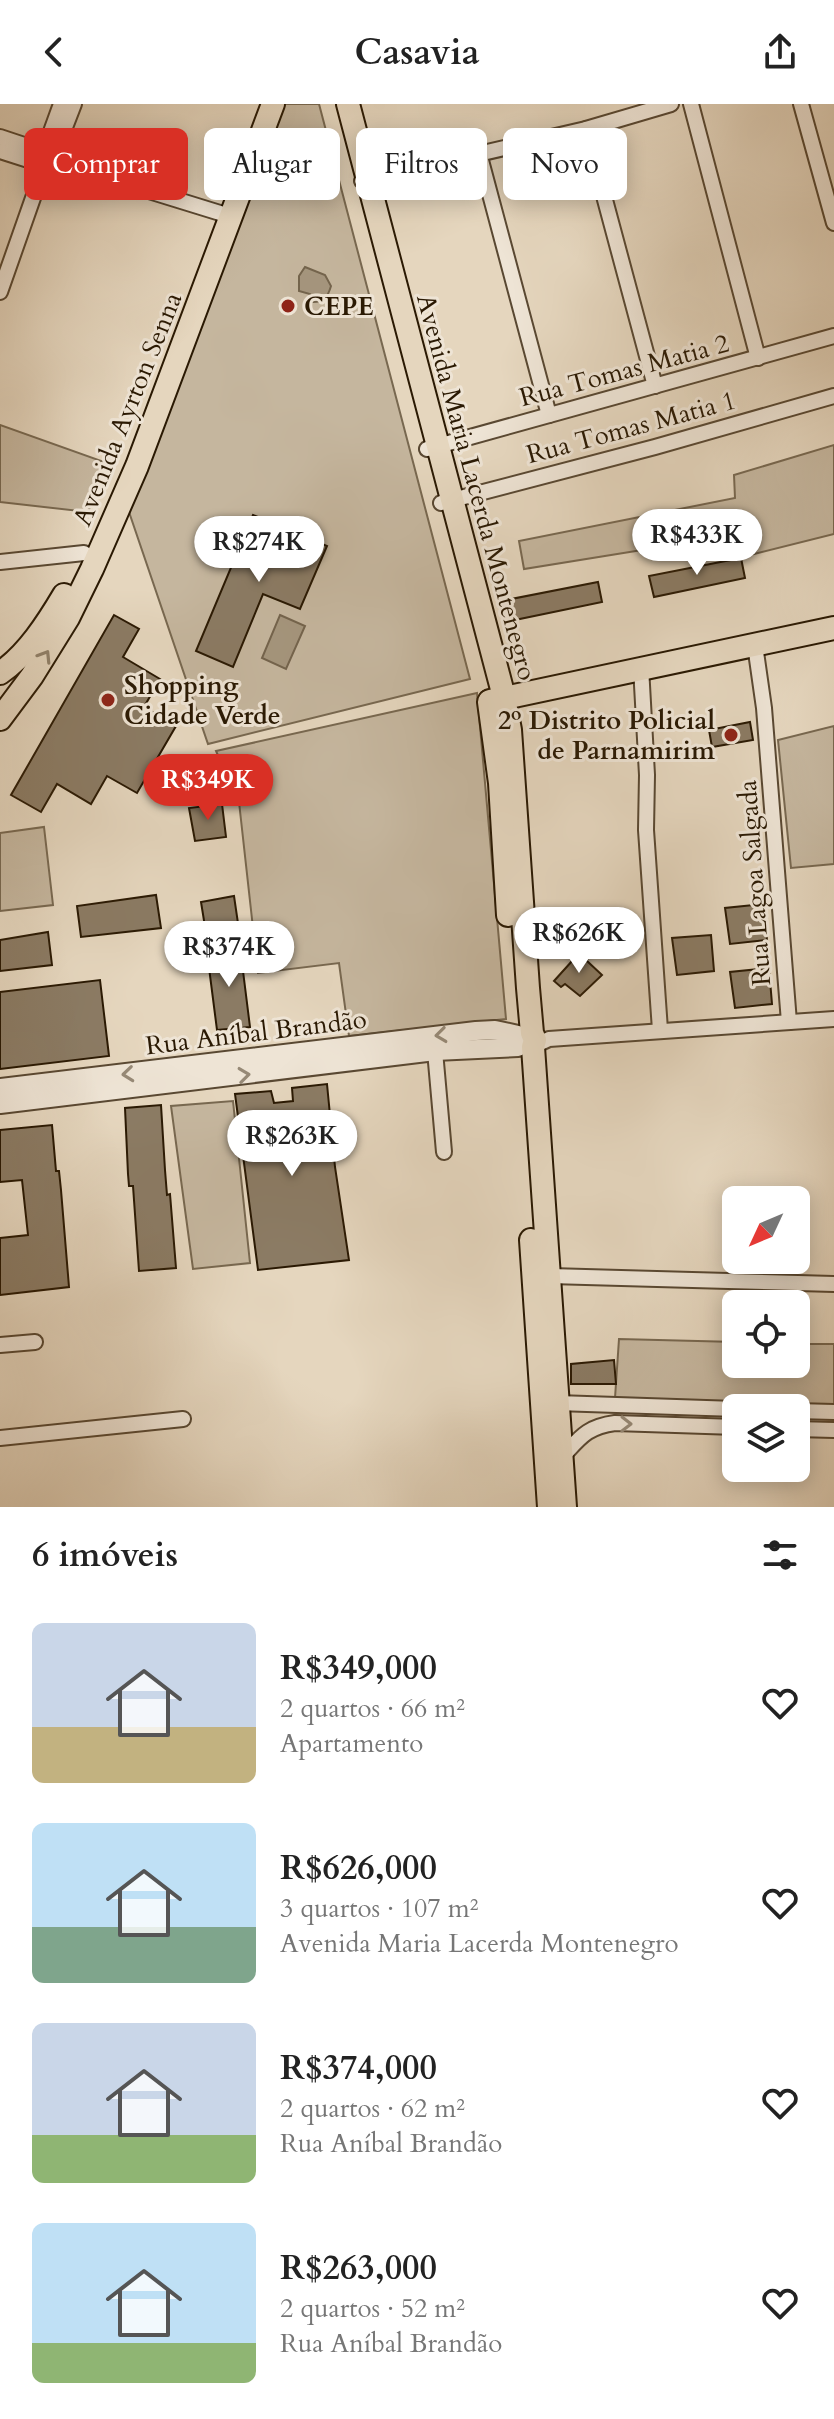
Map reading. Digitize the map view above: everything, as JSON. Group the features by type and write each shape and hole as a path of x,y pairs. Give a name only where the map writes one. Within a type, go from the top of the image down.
{"main road":[{"name":"Avenida Ayrton Senna","path":"0,673 15,661 50,618 84,553 126,456 261,104"},
{"name":"Avenida Ayrton Senna","path":"1,717 32,676 68,618 97,557 143,451 273,104"},
{"name":"Avenida Maria Lacerda Montenegro","path":"336,104 356,161"},
{"name":"Avenida Maria Lacerda Montenegro","path":"348,104 356,145"},
{"name":"Avenida Maria Lacerda Montenegro","path":"368,200 496,699 508,909 528,1040 550,1276 565,1507"},
{"path":"496,699 834,628"},
{"name":"Avenida Maria Lacerda Montenegro","path":"528,1040 549,1507"}],"street":[{"path":"55,128 61,104"},
{"path":"63,128 74,104"},
{"path":"589,128 671,104"},
{"path":"691,104 758,358"},
{"path":"801,104 834,223"},
{"path":"0,137 24,151"},
{"path":"0,151 24,157"},
{"path":"487,183 549,415"},
{"path":"0,292 33,200"},
{"path":"178,200 220,213"},
{"path":"605,200 655,386"},
{"name":"Rua Tomas Matia 2","path":"432,448 834,336"},
{"name":"Rua Tomas Matia 1","path":"447,502 834,396"},
{"path":"0,562 84,553"},
{"name":"Rua Lagoa Salgada","path":"755,645 764,708 789,1022"},
{"path":"641,667 647,775 646,830 660,1030"},
{"name":"Rua Aníbal Brandão","path":"0,1088 82,1087 528,1040 834,1019"},
{"name":"Rua Aníbal Brandão","path":"0,1104 82,1087 476,1031 495,1030 528,1040"},
{"path":"435,1051 444,1152"},
{"path":"550,1276 834,1284"},
{"path":"0,1345 35,1342"},
{"path":"557,1403 722,1409"},
{"path":"810,1411 834,1412"},
{"path":"0,1438 183,1419"},
{"path":"561,1458 597,1425 722,1427"},
{"path":"810,1429 834,1430"}],"shaded area":[{"name":"CEPE","path":"280,104 319,104 325,128 271,128"},
{"name":"CEPE","path":"340,184 470,679 208,744 128,509 244,200 340,200"},
{"path":"305,267 325,275 331,286 323,300 313,302 310,294 299,291 299,276"},
{"path":"0,425 107,463 88,512 0,502"},
{"path":"834,445 834,534 754,554 747,533 524,569 519,541 735,498 734,475"},
{"path":"280,615 305,626 286,669 262,658"},
{"path":"477,693 506,1019 349,1036 339,963 258,973 239,802 216,751"},
{"path":"834,726 834,864 791,868 778,740"},
{"path":"44,827 53,905 0,911 0,833"},
{"path":"233,1101 250,1263 193,1269 171,1106"},
{"path":"619,1339 722,1342 722,1378 810,1378 810,1344 834,1344 834,1405 810,1404 810,1394 722,1394 722,1401 615,1398"}],"building":[{"path":"253,515 327,546 300,609 263,594 233,667 196,651"},
{"path":"741,558 745,578 654,597 649,576"},
{"path":"598,582 602,602 510,621 506,600"},
{"name":"Shopping Cidade Verde","path":"114,615 139,629 123,657 160,679 144,707 176,726 137,793 107,776 91,804 57,784 41,812 11,795"},
{"name":"2º Distrito Policial de Parnamirim","path":"750,722 753,740 712,747 709,730"},
{"path":"222,804 226,837 195,841 189,808"},
{"path":"156,895 161,928 81,937 77,906"},
{"path":"234,896 239,930 206,933 201,902"},
{"path":"763,904 767,940 730,944 725,908"},
{"path":"48,932 52,965 0,971 0,940"},
{"path":"711,935 714,971 677,975 672,938"},
{"path":"240,947 250,1027 217,1030 207,952"},
{"path":"582,950 590,957 586,960 602,975 580,996 565,984 561,987 554,981"},
{"path":"769,968 772,1004 735,1008 730,972"},
{"path":"100,980 109,1056 0,1069 0,992"},
{"path":"327,1084 349,1260 258,1270 235,1094 271,1091 274,1103 293,1101 292,1088"},
{"path":"161,1105 176,1268 139,1271 133,1186 129,1186 125,1108"},
{"path":"52,1125 69,1287 0,1295 0,1238 28,1235 22,1180 0,1182 0,1130"},
{"path":"614,1360 616,1384 571,1384 571,1364"}],"place":[{"name":"CEPE","path":"288,306"},
{"name":"Shopping Cidade Verde","path":"108,700"},
{"name":"2º Distrito Policial de Parnamirim","path":"731,735"}]}
